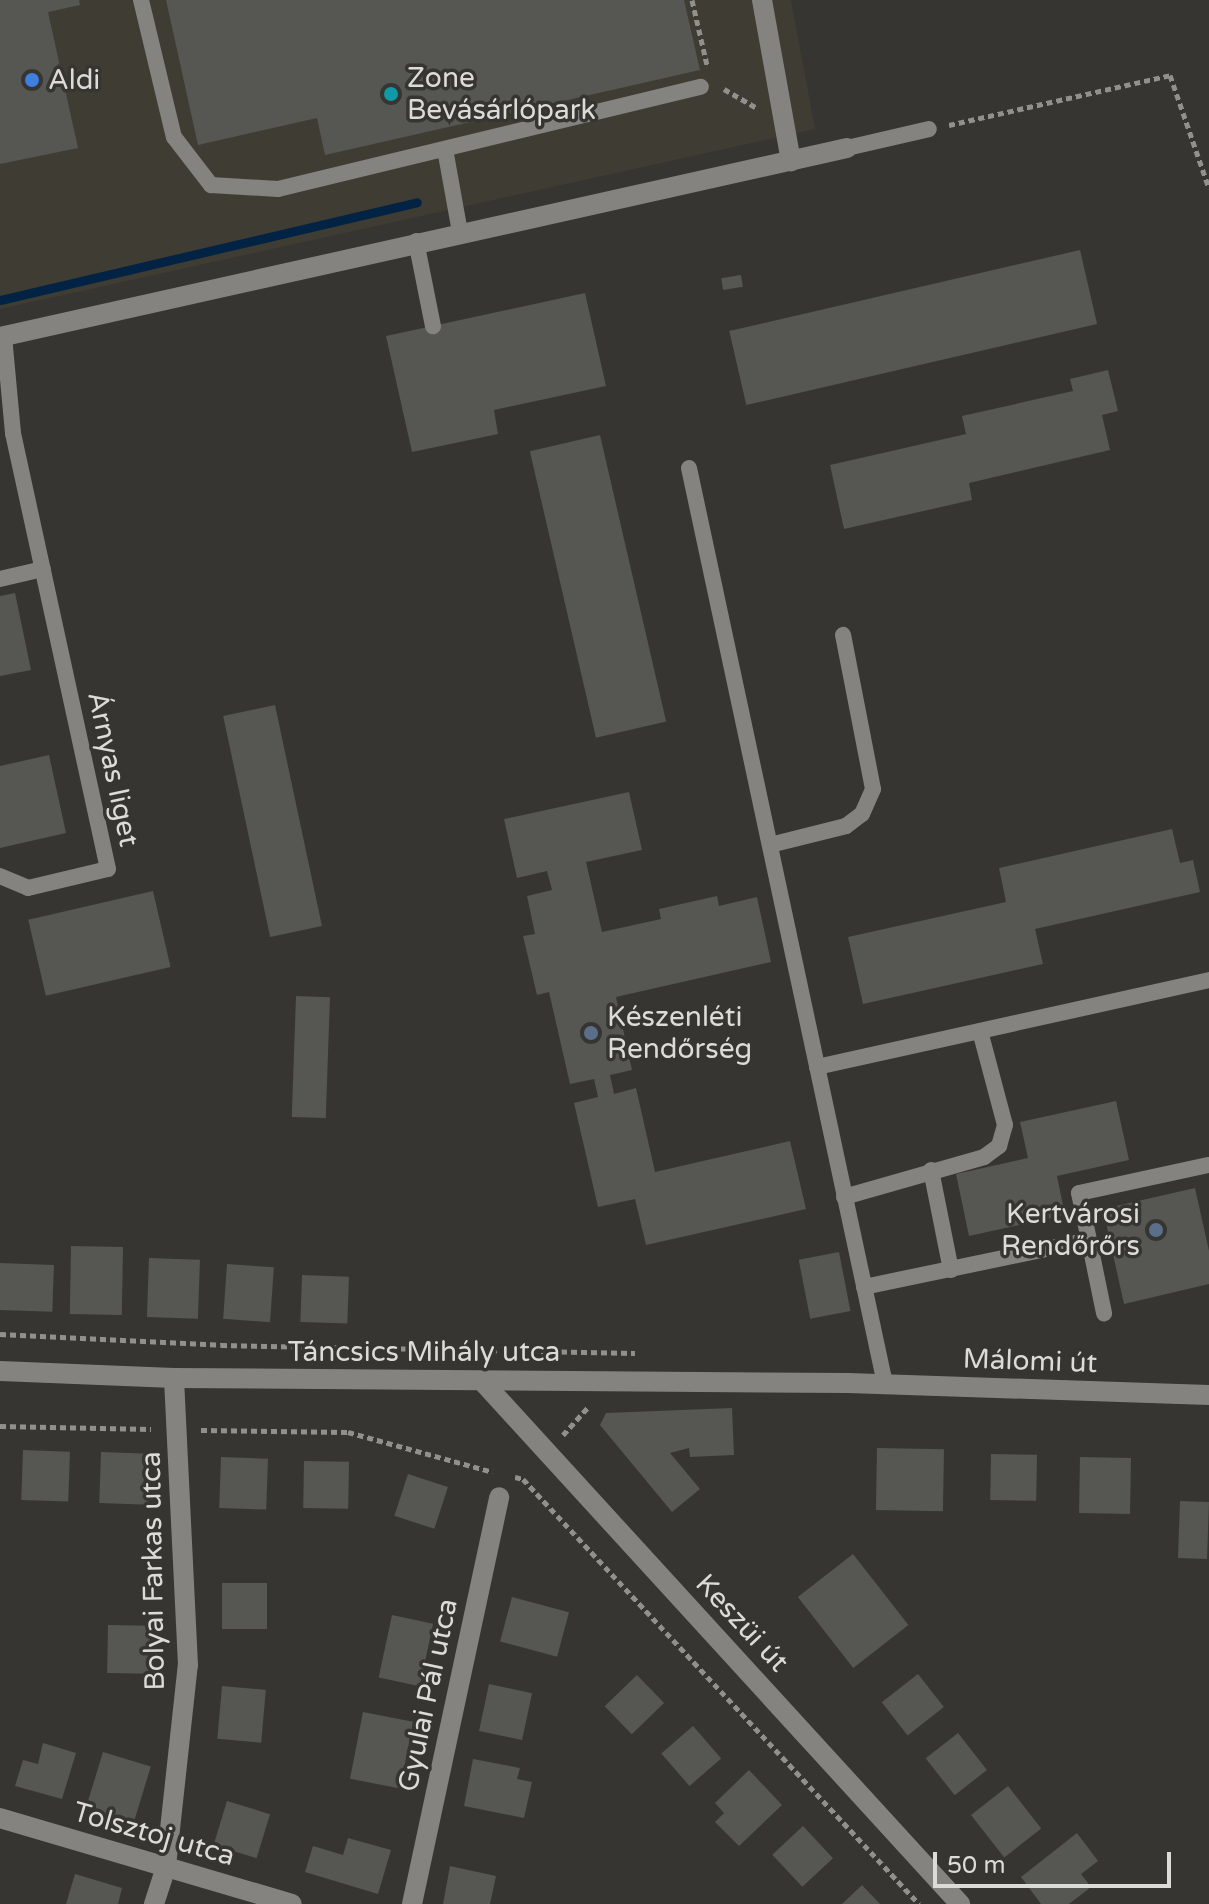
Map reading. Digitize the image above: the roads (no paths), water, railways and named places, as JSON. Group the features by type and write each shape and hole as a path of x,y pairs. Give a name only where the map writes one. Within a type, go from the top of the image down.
{"street":[{"path":"762,0 791,161"},
{"path":"2,337 416,241 847,148"},
{"name":"Táncsics Mihály utca","path":"0,1371 174,1378 848,1383"},
{"name":"Bolyai Farkas utca","path":"154,1904 166,1866 188,1665 174,1378"},
{"name":"Keszüi út","path":"482,1381 960,1904"},
{"name":"Málomi út","path":"848,1383 1209,1395"},
{"name":"Gyulai Pál utca","path":"412,1904 499,1497"},
{"name":"Tolsztoj utca","path":"0,1818 292,1904"}],"lane":[{"path":"141,0 174,137 211,185 278,189 705,83"},
{"path":"847,148 929,129"},
{"path":"445,149 460,232"},
{"path":"416,241 433,326"},
{"path":"2,337 13,433"},
{"path":"0,406 13,433"},
{"name":"Árnyas liget","path":"0,876 28,888 108,869 13,433"},
{"path":"689,468 885,1384"},
{"path":"0,579 43,569"},
{"path":"770,845 846,826 862,814 873,789 843,635"},
{"path":"817,1067 1209,980"},
{"path":"844,1197 984,1157 999,1146 1005,1125 980,1031"},
{"path":"1104,1313 1079,1193 1209,1165"},
{"path":"931,1170 951,1270"},
{"path":"864,1287 1089,1240"}],"waterway":[{"path":"0,300 417,202"}],"place":[{"name":"Aldi","path":"32,80"},
{"name":"Zone Bevásárlópark","path":"391,94"},
{"name":"Készenléti Rendőrség","path":"591,1033"},
{"name":"Kertvárosi Rendőrőrs","path":"1156,1230"}]}
